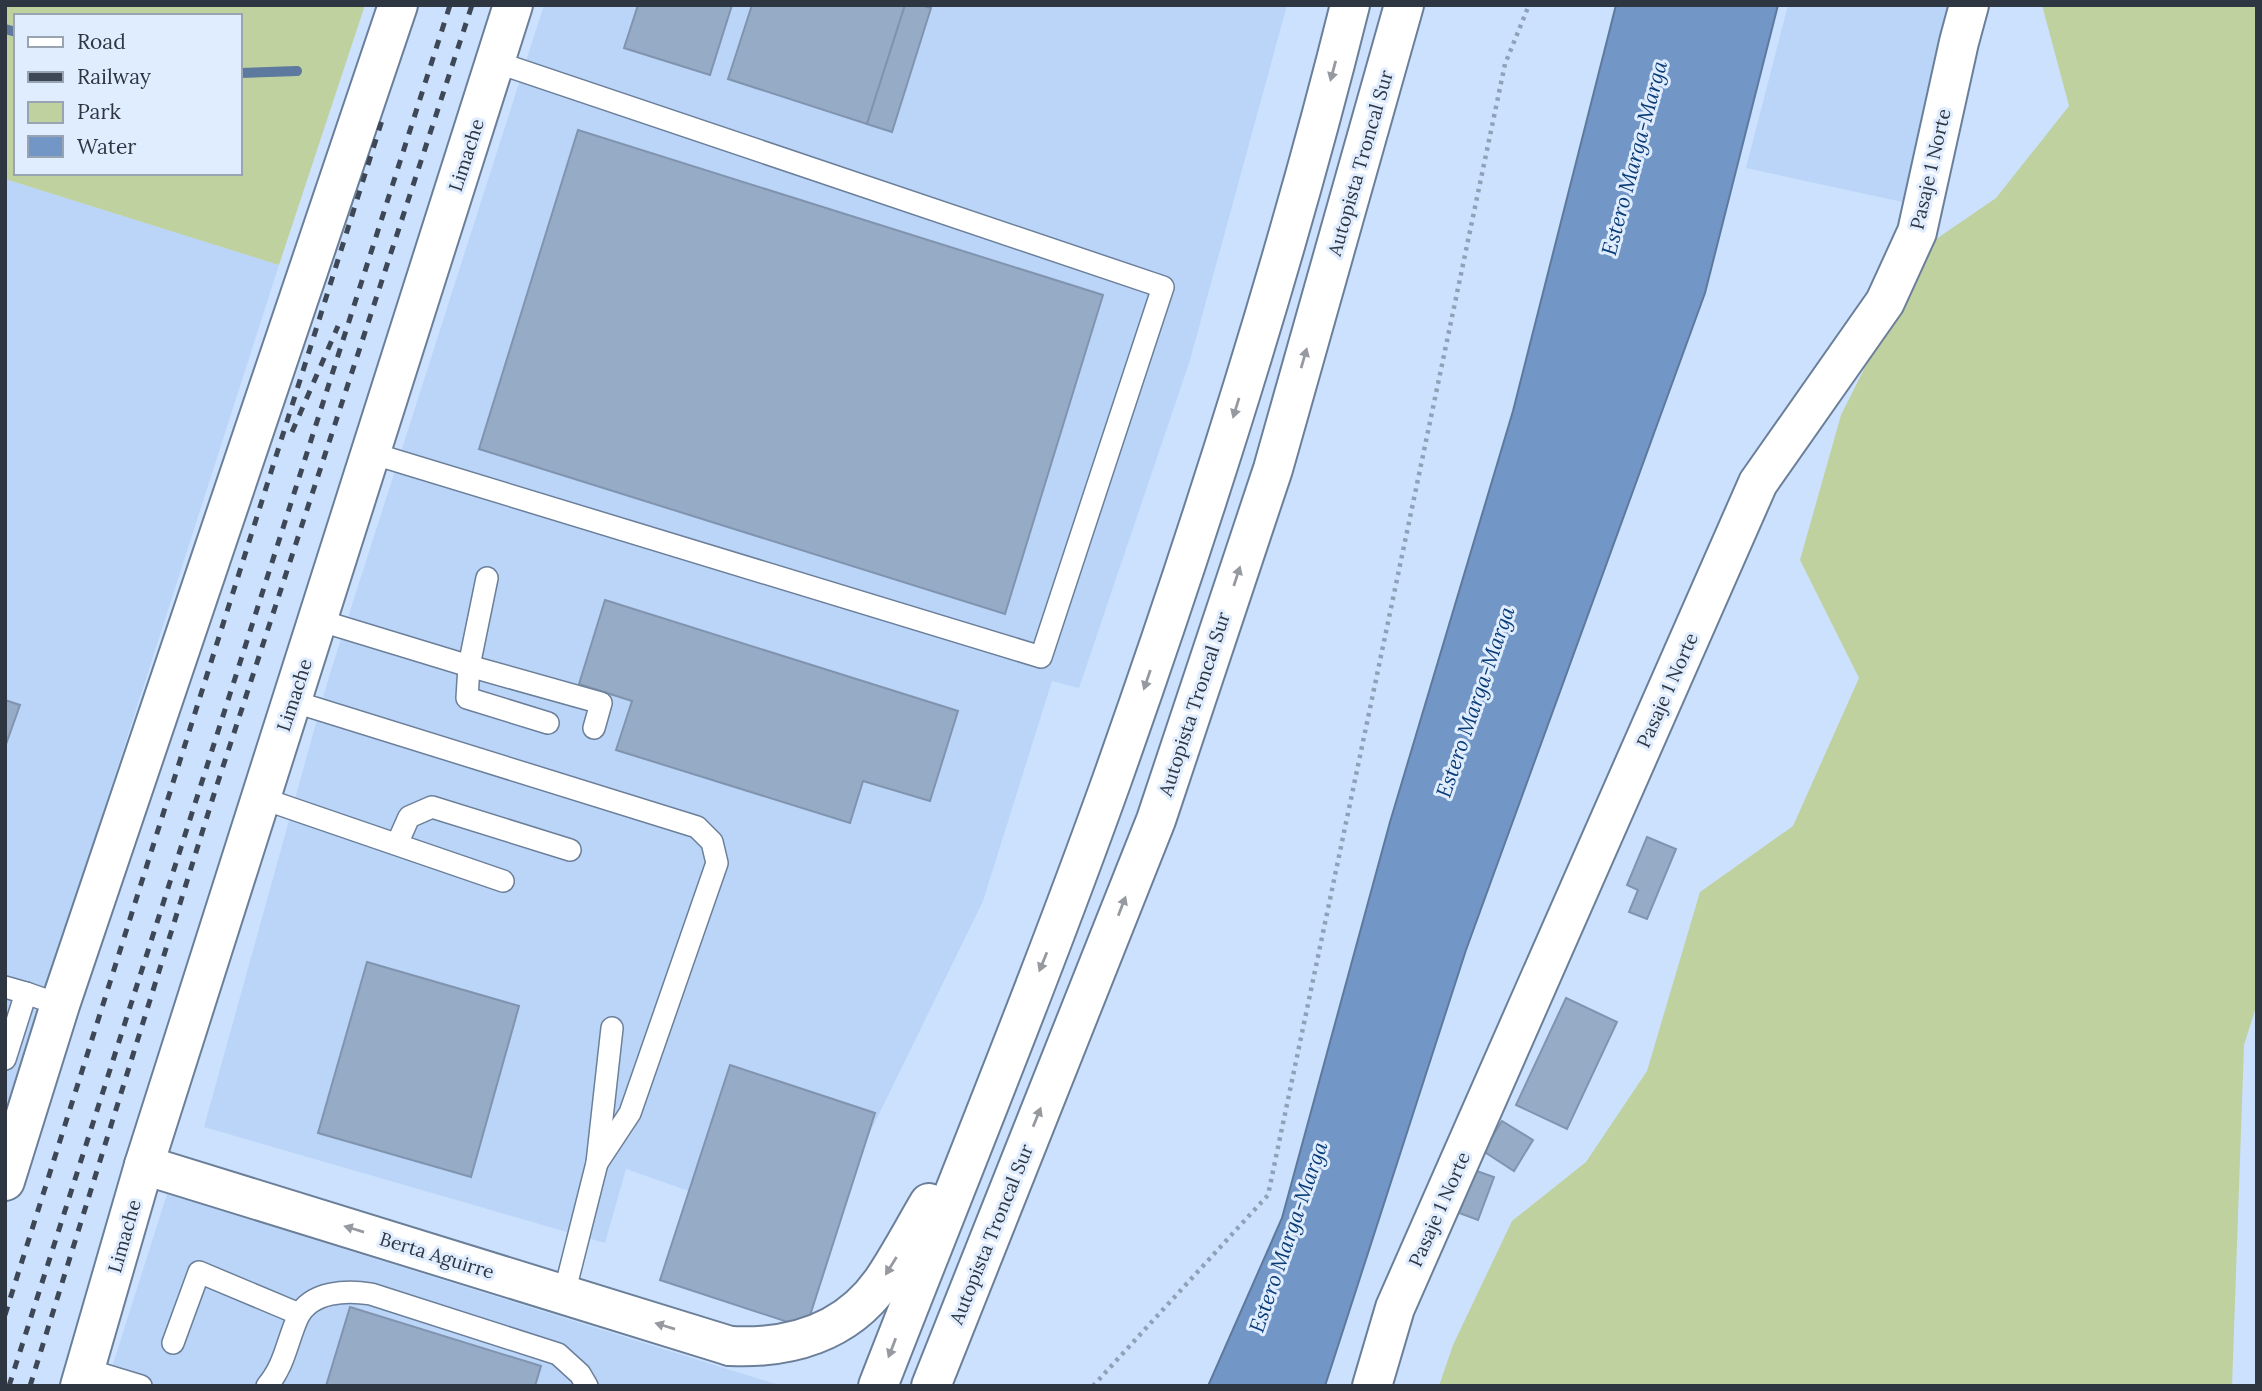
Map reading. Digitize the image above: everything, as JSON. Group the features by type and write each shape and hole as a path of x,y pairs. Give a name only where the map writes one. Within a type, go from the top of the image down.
{"main road":[{"name":"Limache","path":"83,1377 144,1164 513,5"},
{"path":"878,1386 1057,928 1169,615 1284,250 1350,5"},
{"name":"Autopista Troncal Sur","path":"931,1386 1156,820 1273,469 1404,5"},
{"name":"Pasaje 1 Norte","path":"1372,1386 1395,1308 1758,484 1885,302 1917,232 1958,42 1969,5"},
{"path":"5,1181 30,995 368,98 397,6"},
{"name":"Berta Aguirre","path":"144,1164 730,1346 777,1345 800,1340 844,1318 863,1303 880,1284 988,1102"}],"lane":[{"path":"372,453 1041,657 1163,287 496,62"},
{"path":"487,578 469,666 467,698 548,723"},
{"path":"318,620 601,704 594,728"},
{"path":"292,701 697,827 712,842 717,863 629,1113 597,1163"},
{"path":"261,798 503,881"},
{"path":"397,844 409,817 432,807 569,850"},
{"path":"5,1059 30,995"},
{"path":"564,1294 597,1163 611,1028"},
{"path":"173,1343 199,1272 299,1314"},
{"path":"267,1386 283,1362 299,1314 319,1298 344,1291 371,1294 558,1354 575,1369 587,1386"},
{"path":"83,1377 141,1386"}],"path":[{"path":"1093,1386 1268,1195 1505,64 1530,5"}],"shaded area":[{"path":"544,5 1287,5 1190,360 1079,688 1052,681 983,901 819,1237 626,1169 605,1243 204,1127 328,680"},
{"path":"1788,5 1982,5 1912,204 1746,168"},
{"path":"5,179 279,265 5,1117"},
{"path":"167,1194 782,1386 106,1386"}],"green space":[{"path":"5,5 365,5 279,265 5,179"},
{"path":"2042,5 2257,5 2257,1004 2244,1045 2232,1386 1439,1386 1453,1345 1512,1221 1586,1162 1647,1071 1700,892 1793,826 1859,678 1800,560 1841,415 1926,246 1996,198 2069,106"}],"water":[{"name":"Estero Marga-Marga","path":"1616,5 1778,5 1705,293 1466,950 1325,1386 1208,1386 1282,1218 1390,822 1513,411"}],"building":[{"path":"638,5 732,5 710,75 624,48"},
{"path":"752,5 905,5 867,124 728,79"},
{"path":"905,5 931,8 892,132 867,124"},
{"path":"578,130 1103,295 1005,614 479,449"},
{"path":"605,600 958,711 930,801 863,781 850,823 616,750 632,701 579,684"},
{"path":"5,700 20,705 5,747"},
{"path":"1647,837 1676,849 1647,919 1629,912 1638,890 1627,885"},
{"path":"367,962 519,1006 471,1177 318,1133"},
{"path":"1566,998 1617,1022 1567,1129 1516,1105"},
{"path":"730,1065 875,1113 806,1328 660,1280"},
{"path":"1502,1121 1533,1140 1514,1171 1483,1151"},
{"path":"1474,1170 1494,1177 1478,1220 1459,1213"},
{"path":"350,1307 541,1366 535,1386 326,1386"}],"waterway":[{"path":"5,29 14,31"},
{"path":"242,73 297,71"}],"railway":[{"path":"9,1386 450,5"},
{"path":"30,1386 215,791 472,5"},
{"path":"5,1315 384,114"},
{"path":"292,432 338,326"}]}
